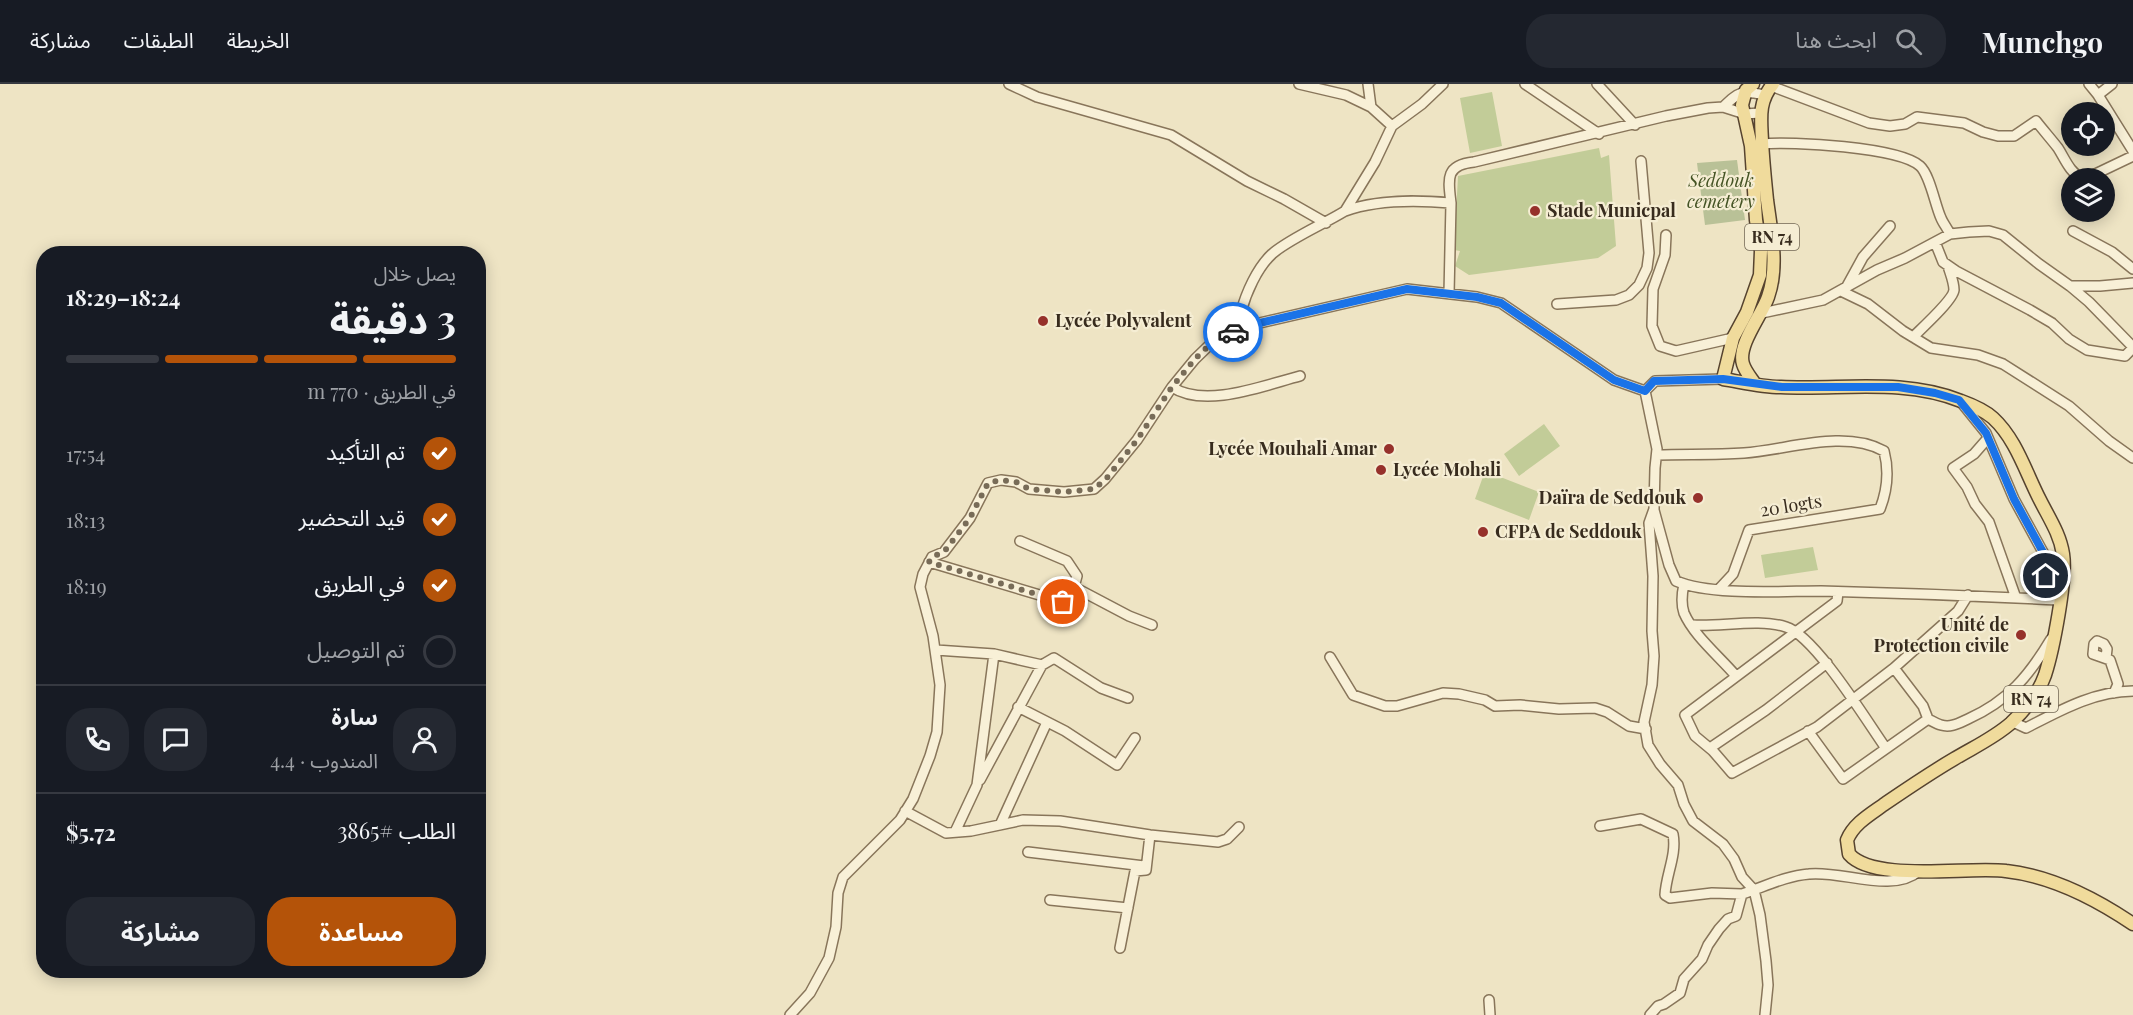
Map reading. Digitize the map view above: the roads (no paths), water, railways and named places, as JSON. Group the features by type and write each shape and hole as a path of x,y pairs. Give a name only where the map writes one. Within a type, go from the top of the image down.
{"main road":[{"name":"RN 74","path":"1749,87 1742,105 1751,146 1756,220 1761,251 1760,275 1747,312 1733,338 1723,379 1782,387 1907,388 1935,393 1980,409 2004,430 2053,522 2063,555 2063,577 2054,633 2044,676 2035,695 2013,722 1987,741 1908,788 1864,819 1848,837 1846,844 1849,854 1863,865 1918,871 1987,869 2031,875 2104,905 2133,924"},
{"name":"RN 74","path":"1755,384 1743,367 1742,360 1744,345 1769,294 1773,272 1773,247 1763,168 1760,113 1769,88"}],"street":[{"path":"1009,84 1037,97 1171,135 1247,181 1284,199 1326,224"},
{"path":"1299,84 1346,95 1371,107 1392,126"},
{"path":"1368,84 1371,107"},
{"path":"1346,211 1375,162 1392,126 1422,104 1443,84"},
{"path":"1525,84 1599,134"},
{"path":"1597,84 1635,125"},
{"path":"2089,84 2133,151"},
{"path":"2098,95 2112,84"},
{"path":"1723,107 1736,94 1749,87 1769,88 1869,123 1890,126 1905,124 1917,117 1964,123 1998,136 2014,136 2036,121 2071,168"},
{"path":"1449,294 1451,203 1449,181 1451,172 1460,164 1599,134 1677,114 1723,107 1745,114 1760,113"},
{"path":"1762,144 1782,142 1824,144 1870,151 1913,163 1921,167 1941,218 1950,234"},
{"path":"2108,168 2133,156"},
{"path":"1557,304 1616,300 1629,295 1639,285 1647,268 1649,253 1641,161"},
{"path":"1241,312 1248,291 1268,259 1284,246 1346,211 1372,204 1419,201 1451,203"},
{"path":"1844,289 1863,257 1890,226"},
{"path":"1761,313 1823,300 1950,234 1989,231 2003,235 2070,286 2089,302 2133,348 2125,356 2087,350 2069,339 2052,323 1948,266 1943,262 1935,242"},
{"path":"2073,231 2112,252 2133,269"},
{"path":"1666,236 1665,255 1653,289 1652,326 1660,346 1676,351 1733,338"},
{"path":"1913,338 1932,316 1949,302 1954,291 1948,266"},
{"path":"1647,268 1660,268"},
{"path":"2070,286 2133,283"},
{"path":"1222,333 1246,331 1251,325 1407,289 1477,297 1501,303 1614,380 1645,391"},
{"path":"1844,289 1913,338 1931,348 1978,355 2003,364 2069,406 2109,441 2133,458"},
{"path":"790,1015 810,993 829,957 836,927 838,893 843,877 885,837 914,799 930,756 937,732 940,685 936,650 920,587 923,574 932,557 944,552 970,518 988,483 1001,480 1016,482 1029,489 1064,492 1094,489 1106,479 1137,440 1172,387 1195,359 1222,333 1234,315 1241,312 1248,315 1251,325"},
{"path":"1230,321 1235,331"},
{"path":"1172,387 1181,392 1214,396 1300,376"},
{"path":"1645,391 1654,381 1723,379"},
{"path":"1645,391 1658,449 1654,509 1649,523 1653,576 1654,656 1652,685 1644,722 1648,744 1660,764 1678,785 1693,821 1723,844 1734,859 1742,877 1754,890 1766,961 1768,985 1765,1015"},
{"path":"1959,400 1988,438 2014,499 2044,554 2046,576 2039,599"},
{"path":"1988,438 1974,454 1953,468 1989,522 2016,598"},
{"name":"20 logts","path":"1657,456 1746,453 1794,445 1842,441 1870,443 1884,451 1888,466 1885,496 1880,509 1749,530 1733,574 1719,589"},
{"path":"1654,509 1669,565 1676,581 1690,587 2060,600"},
{"path":"929,562 1063,602 1074,587 1077,576 1067,561 1020,541"},
{"path":"1684,584 1682,597 1684,612 1736,676"},
{"path":"1074,587 1129,616 1152,625"},
{"path":"1838,592 1837,601 1685,715 1695,736 1710,748 1732,773 1808,731 1894,668 1958,611 1968,596"},
{"path":"1693,625 1761,624 1785,626 1797,632 1827,663 1885,747"},
{"path":"1894,668 1923,706 1928,719 1941,725 1955,725 1987,710 2011,693 2042,656 2054,633"},
{"path":"936,650 994,654 1041,665"},
{"path":"977,785 994,654"},
{"path":"1330,657 1353,695 1385,706 1397,706 1443,693 1459,694 1485,700 1496,706 1595,708 1607,712 1629,726 1646,729"},
{"path":"955,832 977,785 1041,665 1054,658 1101,688 1128,698"},
{"path":"2106,658 2110,660 2118,684 2114,693"},
{"path":"1710,748 1766,710 1827,663"},
{"path":"2013,722 2026,728 2079,702 2114,693 2133,691"},
{"path":"1018,707 1118,765 1135,738"},
{"path":"1808,731 1843,778 1928,719"},
{"path":"1000,825 1047,722"},
{"path":"905,811 946,832 971,831 1023,820 1060,821 1150,835 1218,842 1227,839 1239,826"},
{"path":"1600,826 1641,819 1674,834 1676,846 1666,879 1665,895 1670,898 1712,893 1742,894 1789,877 1811,873 1890,881 1909,879 1918,871"},
{"path":"1120,948 1135,871 1146,870 1150,835"},
{"path":"1028,852 1146,866"},
{"path":"1650,1015 1658,1006 1680,993 1684,979 1702,959 1719,929 1728,919 1736,916 1742,894"},
{"path":"1050,900 1128,908"},
{"path":"1489,1000 1490,1015"}],"place":[{"name":"Stade Municpal","path":"1535,211"},
{"name":"Lycée Polyvalent","path":"1043,321"},
{"name":"Lycée Mouhali Amar","path":"1389,449"},
{"name":"Lycée Mohali","path":"1381,470"},
{"name":"Daïra de Seddouk","path":"1698,498"},
{"name":"CFPA de Seddouk","path":"1483,532"},
{"name":"Unité de Protection civile","path":"2021,635"}],"park label":[{"name":"Seddouk cemetery","path":"1721,191"}]}
